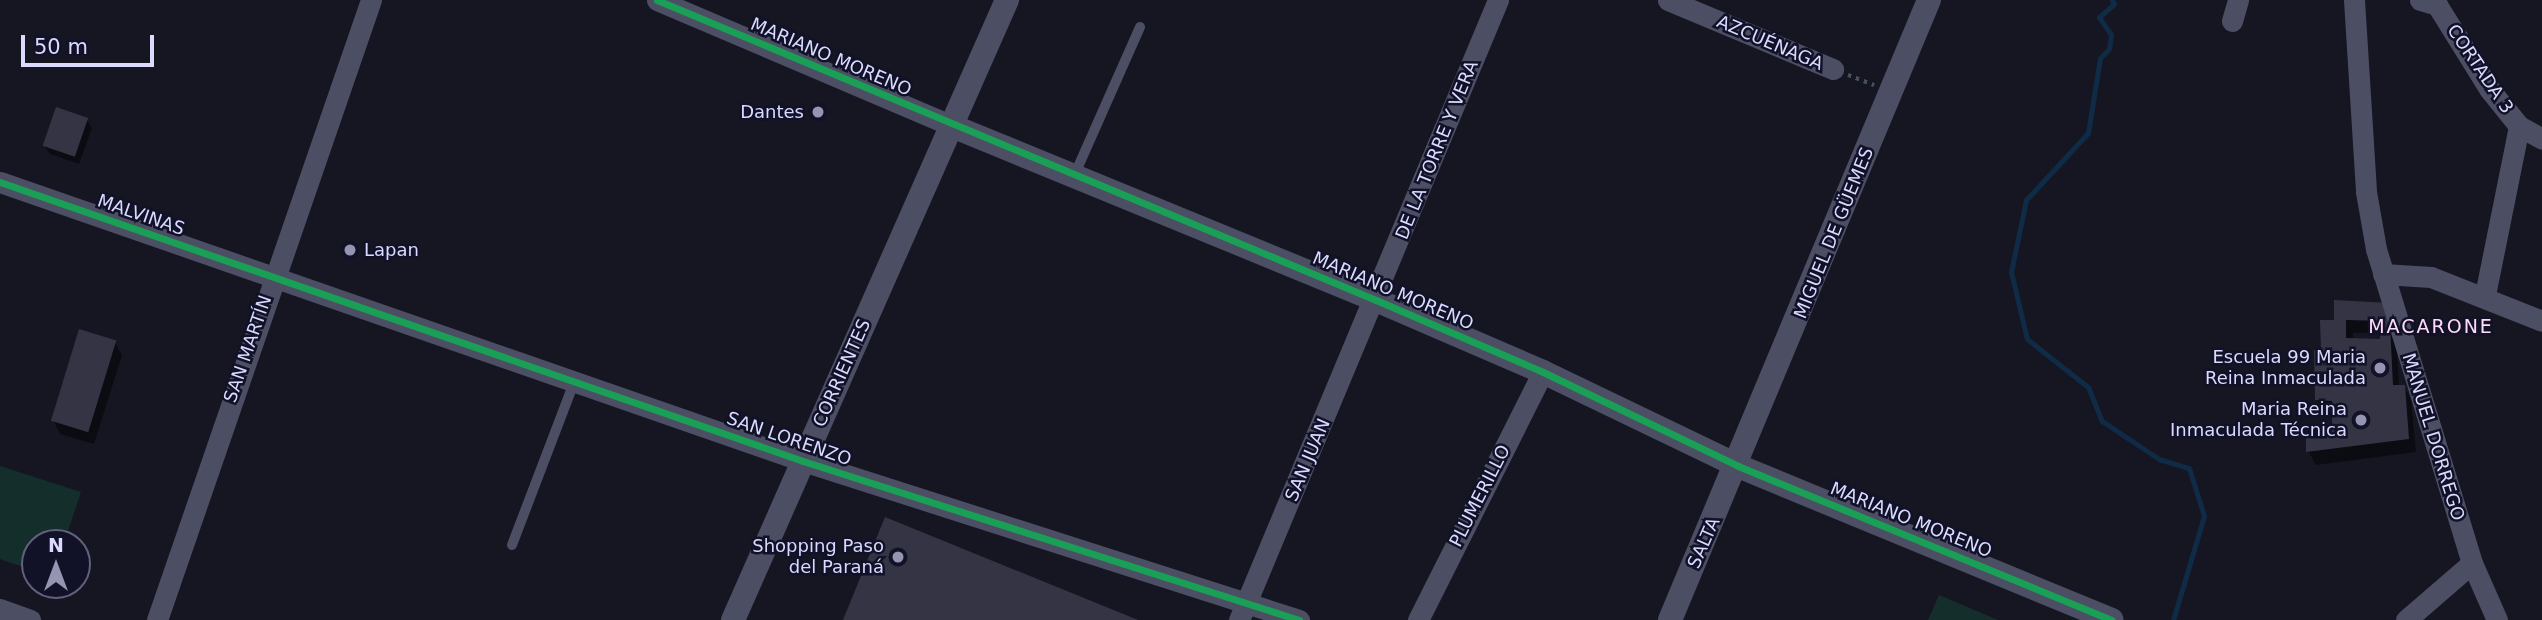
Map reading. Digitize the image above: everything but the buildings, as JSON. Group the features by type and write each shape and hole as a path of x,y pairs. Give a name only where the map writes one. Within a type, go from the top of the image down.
{"street":[{"name":"SAN MARTÍN","path":"157,620 272,278 371,0"},
{"name":"MARIANO MORENO","path":"657,0 952,126 1376,300 1542,372 1738,466 2112,620"},
{"name":"CORRIENTES","path":"733,620 1007,0"},
{"name":"DE LA TORRE Y VERA","path":"1376,300 1498,0"},
{"name":"AZCUÉNAGA","path":"1668,0 1833,69"},
{"name":"MIGUEL DE GÜEMES","path":"1738,466 1929,0"},
{"path":"2232,21 2238,0"},
{"name":"MANUEL DORREGO","path":"2354,0 2366,192 2383,274 2472,563 2497,620"},
{"name":"CORTADA 3","path":"2432,2 2490,90 2519,125 2542,139"},
{"path":"2485,295 2519,125"},
{"name":"MALVINAS","path":"0,182 272,278"},
{"path":"2383,274 2431,277 2485,295 2542,321"},
{"name":"SAN LORENZO","path":"272,278 575,380 1243,612 1298,620"},
{"name":"SAN JUAN","path":"1243,612 1376,300"},
{"name":"PLUMERILLO","path":"1418,620 1542,372"},
{"name":"SALTA","path":"1670,620 1738,466"},
{"path":"2406,620 2472,563"},
{"path":"0,609 30,620"}],"lane":[{"path":"1074,176 1140,27"},
{"path":"512,545 575,380"}],"path":[{"path":"1833,69 1893,92"}],"green space":[{"path":"0,466 81,492 69,529 21,529 21,566 0,559"},
{"path":"1939,595 1998,620 1928,620"}],"waterway":[{"path":"2112,0 2114,4 2099,17 2111,35 2109,49 2100,58 2088,133 2026,200 2011,272 2027,339 2088,387 2102,421 2159,459 2189,468 2204,516 2173,620"}],"cycle path":[{"path":"657,0 1376,300 1543,372 1738,466 2112,620"},
{"path":"0,182 803,461 1299,620"}],"place":[{"name":"Dantes","path":"818,112"},
{"name":"Lapan","path":"350,250"},
{"name":"Escuela 99 Maria Reina Inmaculada","path":"2380,368"},
{"name":"Maria Reina Inmaculada Técnica","path":"2361,420"},
{"name":"Shopping Paso del Paraná","path":"898,557"}],"district":[{"name":"MACARONE","path":"2431,327"}]}
